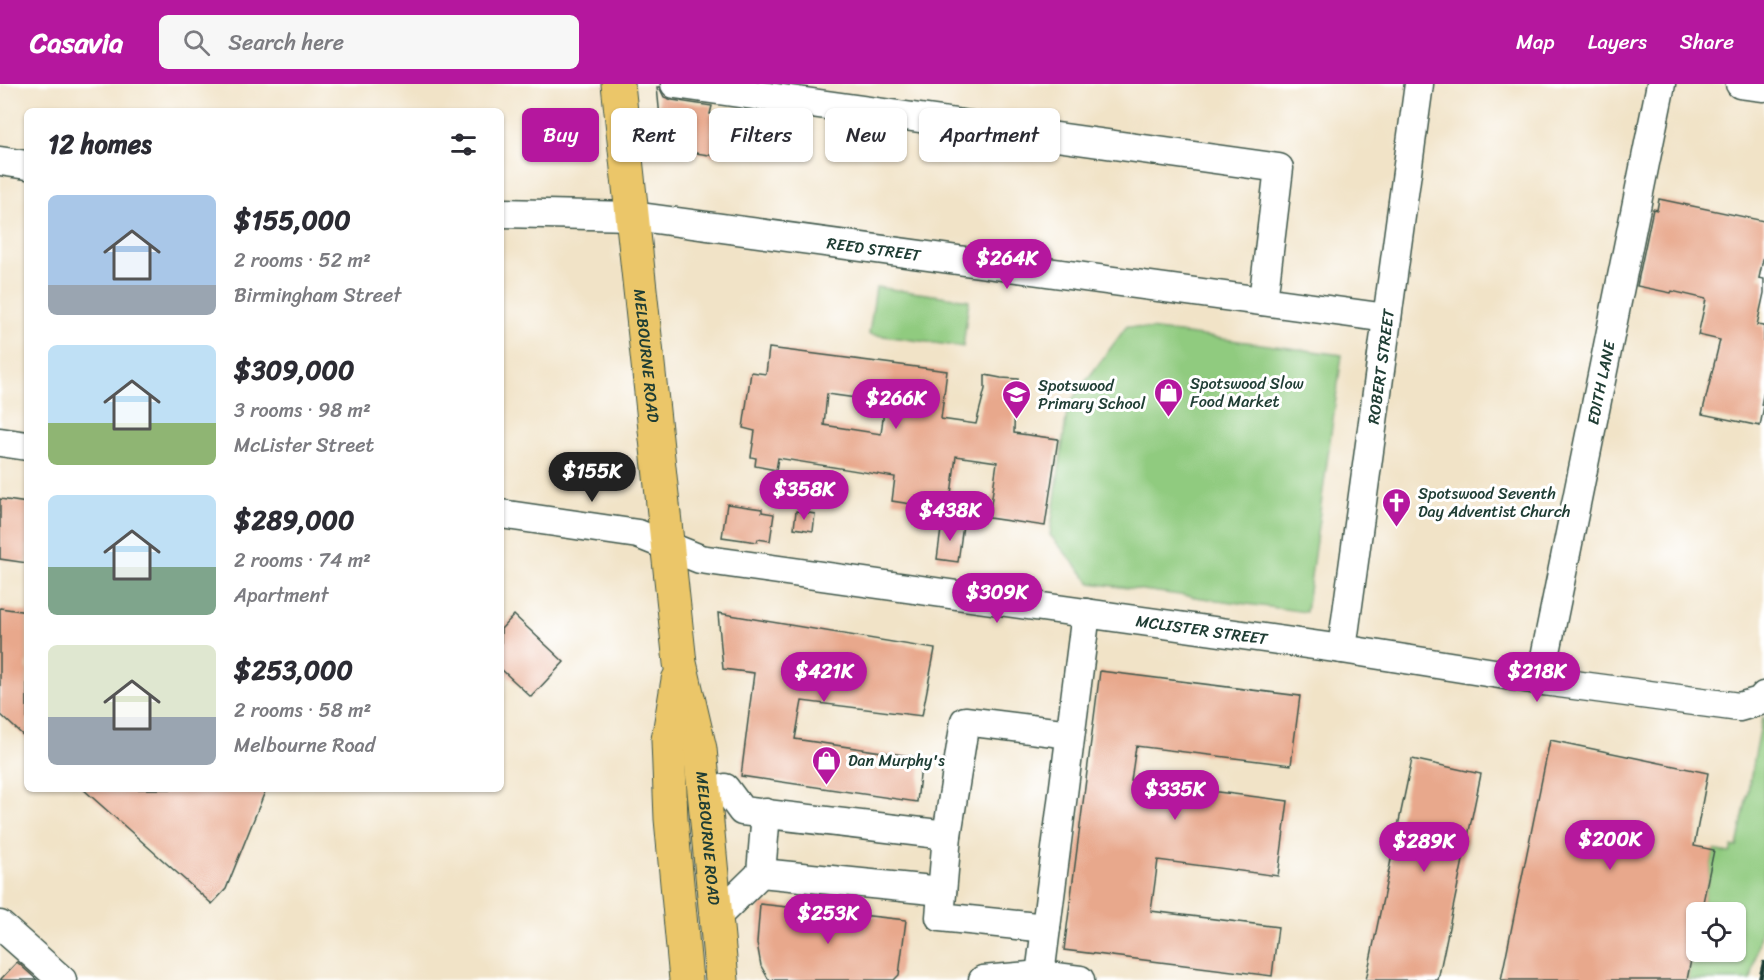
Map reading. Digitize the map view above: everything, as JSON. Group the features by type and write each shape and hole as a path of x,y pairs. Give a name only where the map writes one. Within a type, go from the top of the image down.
{"main road":[{"name":"MELBOURNE ROAD","path":"618,84 681,663 700,748 716,918 724,971"},
{"name":"MELBOURNE ROAD","path":"681,663 668,740 671,819 686,980"}],"street":[{"path":"675,84 1279,168 1263,301"},
{"name":"ROBERT STREET","path":"1342,649 1419,84"},
{"name":"EDITH LANE","path":"1544,681 1548,645 1661,84"},
{"path":"1740,84 1764,87"},
{"path":"0,161 24,165"},
{"name":"REED STREET","path":"504,213 633,216 1387,318"},
{"path":"0,442 24,446"},
{"name":"MCLISTER STREET","path":"504,514 638,534 699,559 1342,649 1544,681 1751,701"},
{"path":"1040,975 1086,613"},
{"path":"1046,928 940,917 947,835 965,721 1070,734"},
{"path":"725,788 742,811 947,835"},
{"path":"716,918 761,873 766,813"},
{"path":"761,873 942,891"},
{"path":"0,925 62,980"},
{"path":"984,980 1040,975 1080,980"}],"green space":[{"path":"876,287 969,300 963,347 869,334"},
{"path":"1127,326 1342,355 1306,612 1091,583 1050,535 1068,405"},
{"path":"1764,718 1764,915 1751,980 1687,980 1691,962 1746,962 1746,902 1703,902 1714,850 1730,853 1732,846 1737,847"}],"building":[{"path":"657,87 664,97 672,100 712,106 709,108 709,155 697,153 697,108 659,108"},
{"path":"1659,199 1764,221 1764,255 1759,278 1764,279 1764,293 1757,325 1764,326 1764,391 1761,405 1764,406 1760,426 1702,414 1720,340 1698,335 1706,299 1637,286 1653,209 1657,210"},
{"path":"769,348 947,371 941,419 976,424 985,389 985,375 1018,379 1015,392 1014,433 1058,439 1045,526 989,518 997,462 956,456 949,510 892,501 895,477 778,458 776,470 755,466 756,458 751,457 755,431 743,428 751,372 766,374","holes":["827,394 885,402 881,434 824,425"]},
{"path":"0,499 24,503 24,563 0,559"},
{"path":"727,504 762,509 762,512 774,514 770,541 758,539 757,542 722,537"},
{"path":"796,511 815,514 813,531 794,528"},
{"path":"942,522 963,525 958,562 937,559"},
{"path":"0,608 24,612 24,736 0,714"},
{"path":"718,613 935,649 922,716 802,701 795,739 922,758 917,802 741,776 754,673 723,669"},
{"path":"514,615 564,662 531,697 504,672 504,626"},
{"path":"1100,671 1300,696 1291,765 1136,746 1131,781 1288,801 1278,876 1158,860 1151,911 1278,927 1272,976 1064,950"},
{"path":"1550,740 1708,773 1694,846 1714,850 1703,902 1686,902 1686,962 1691,962 1687,980 1501,980"},
{"path":"1412,759 1481,774 1438,980 1366,980"},
{"path":"86,792 265,792 226,889 212,904"},
{"path":"760,904 906,920 899,975 894,980 769,980 761,966 757,943"},
{"path":"17,962 37,980 0,980"}],"railway":[{"path":"1760,980 1764,963"}],"place":[{"name":"Spotswood Slow Food Market","path":"1169,418"},
{"name":"Spotswood Primary School","path":"1017,420"},
{"name":"Spotswood Seventh Day Adventist Church","path":"1397,528"},
{"name":"Dan Murphy's","path":"827,786"}]}
